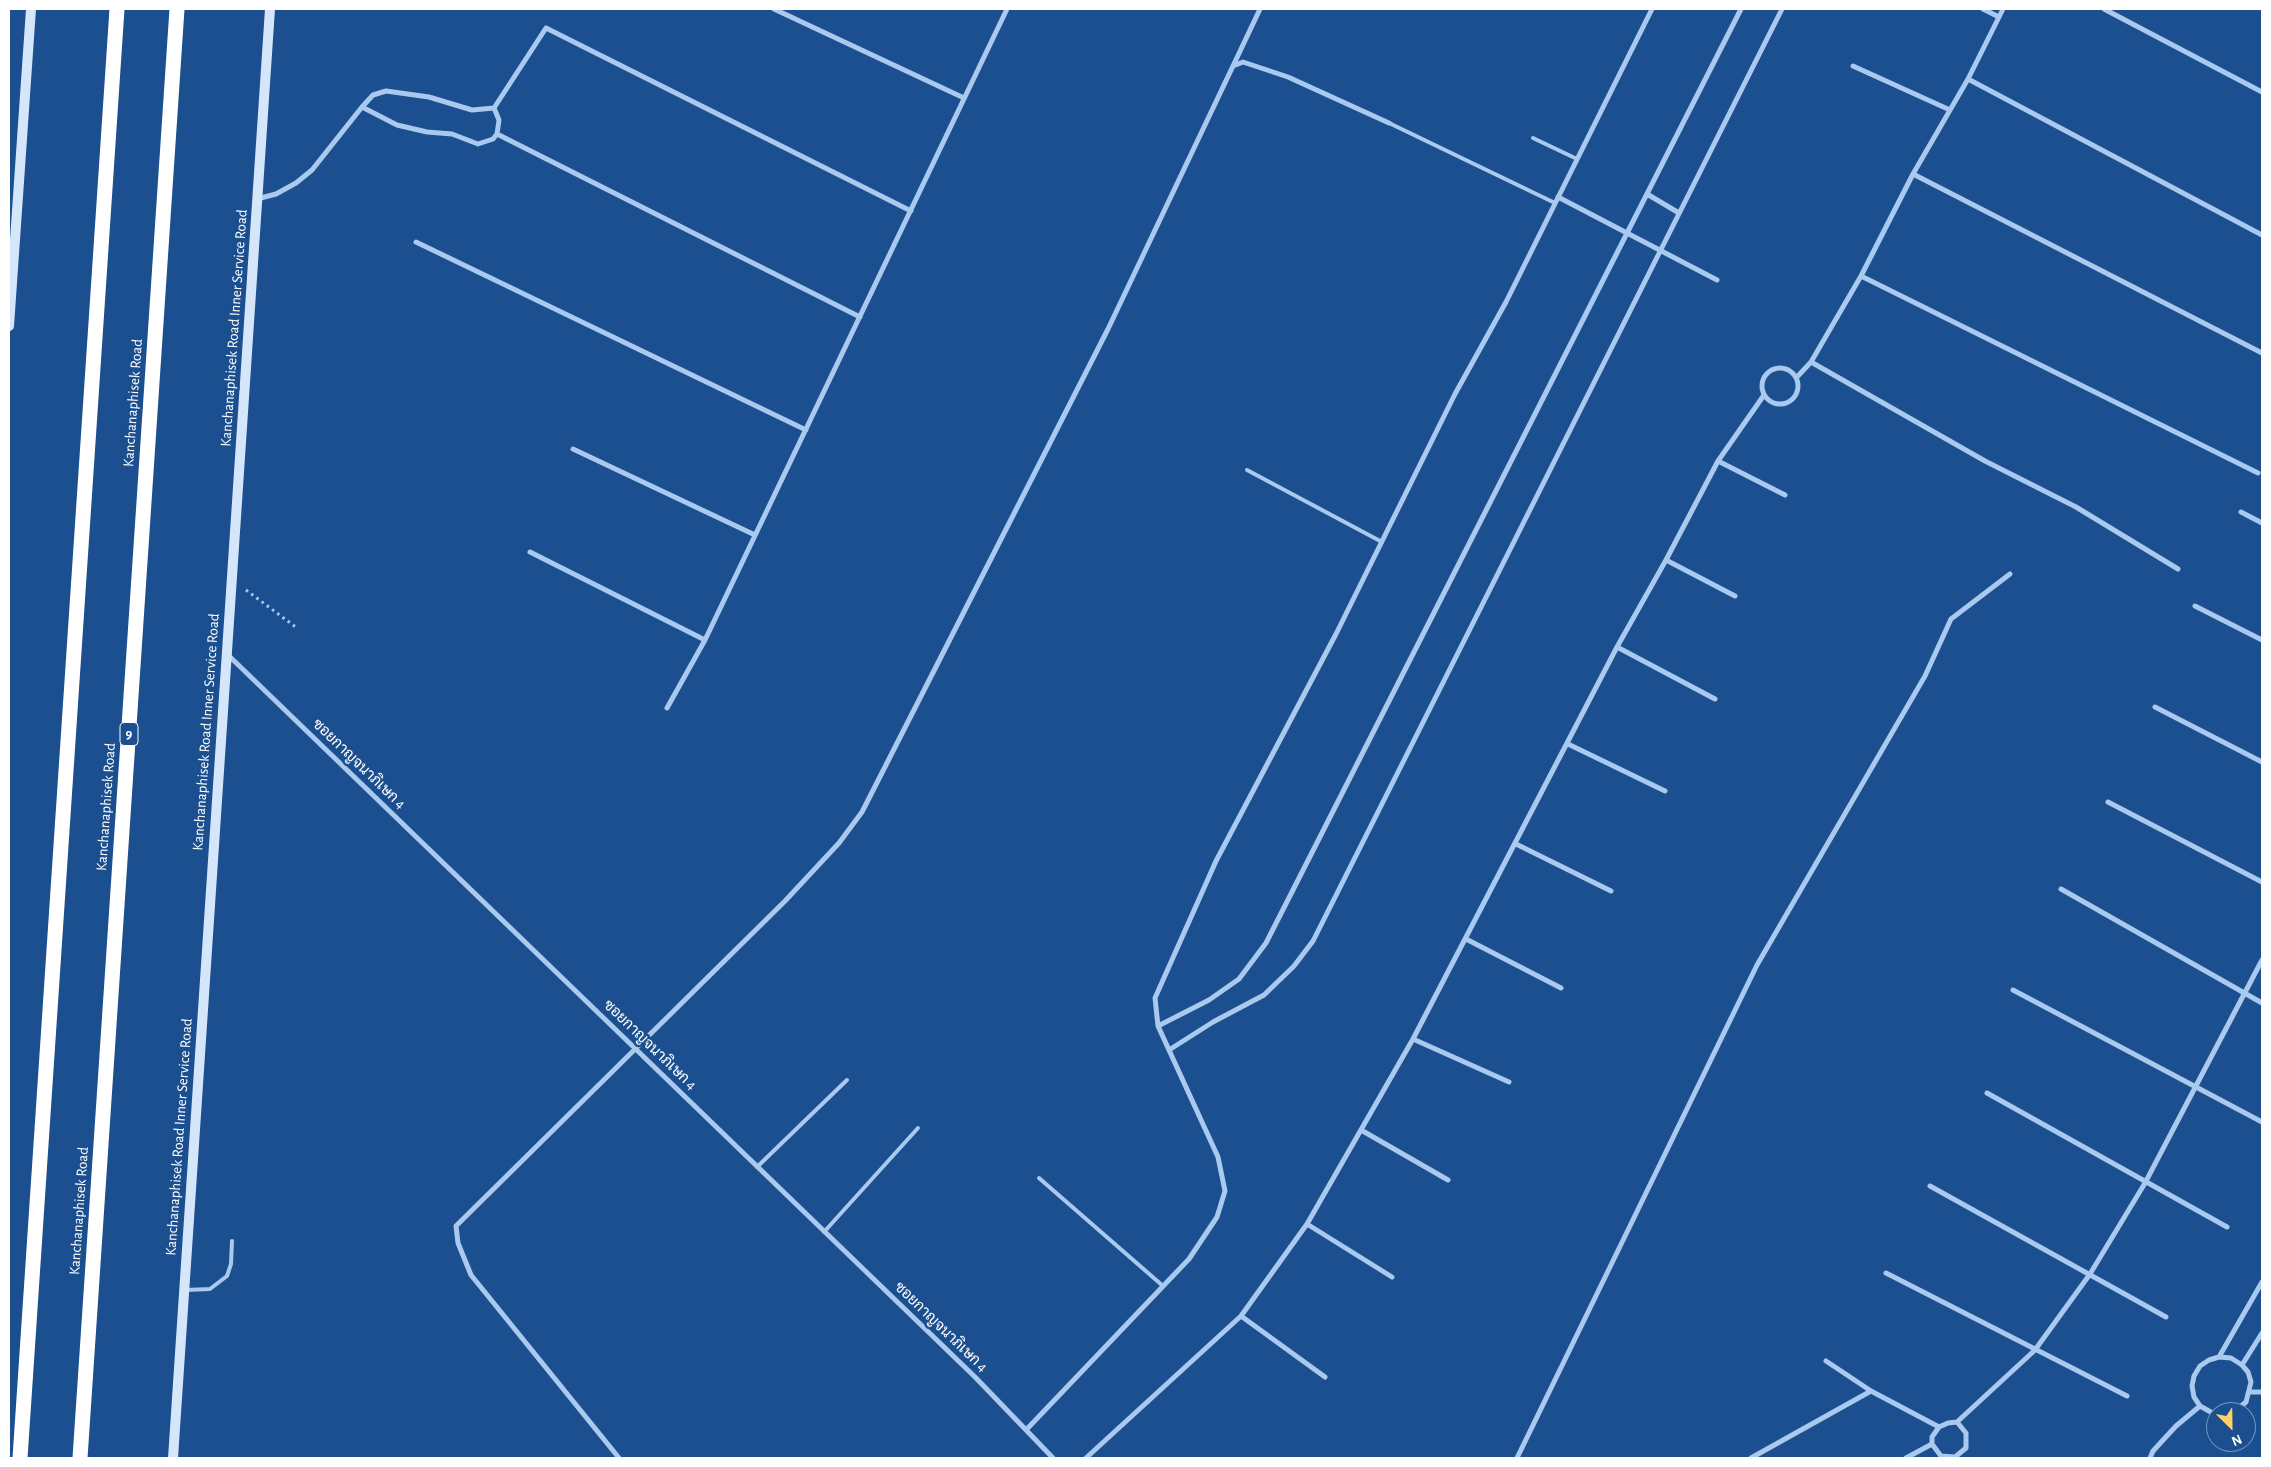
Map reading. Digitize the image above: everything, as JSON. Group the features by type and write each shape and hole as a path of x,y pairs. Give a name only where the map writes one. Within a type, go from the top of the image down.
{"highway":[{"path":"20,1458 117,9"},
{"name":"Kanchanaphisek Road","path":"80,1458 177,9"}],"main road":[{"path":"9,326 31,9"},
{"name":"Kanchanaphisek Road Inner Service Road","path":"173,1458 270,9"}],"street":[{"path":"774,9 964,98"},
{"path":"667,708 705,640 1007,9"},
{"path":"619,1458 471,1275 458,1243 456,1226 785,902 839,843 862,812 1108,329 1260,9"},
{"path":"1026,1430 1189,1259 1217,1217 1225,1191 1218,1157 1158,1026 1155,998 1216,861 1281,742 1455,394 1506,302 1652,9"},
{"path":"1158,1026 1209,1000 1239,979 1266,943 1742,9"},
{"path":"1169,1050 1213,1022 1264,994 1294,966 1313,940 1782,9"},
{"path":"1983,9 1999,17"},
{"path":"1797,377 1811,362 1861,276 1913,174 1968,80 2003,9"},
{"path":"2104,9 2262,92"},
{"path":"494,108 546,28 911,210"},
{"path":"1232,66 1243,62 1288,77 1389,123"},
{"path":"1853,66 1950,110"},
{"path":"1968,80 2262,235"},
{"path":"257,200 283,190 312,170 373,95 386,91 429,97 472,110 494,108"},
{"path":"362,107 397,125 427,132 452,134 470,142 486,142 497,134 498,120 494,108"},
{"path":"497,134 860,317"},
{"path":"1913,174 2262,353"},
{"path":"1647,194 1679,213"},
{"path":"1558,197 1717,280"},
{"path":"416,242 806,430"},
{"path":"1861,276 2258,473"},
{"path":"1811,362 1985,462 2076,507 2178,569"},
{"path":"1781,367 1790,370 1797,377 1799,387 1796,396 1789,402 1780,404 1770,402 1764,395 1762,385 1765,376 1772,369 1781,367"},
{"path":"1086,1458 1240,1316 1307,1224 1413,1039 1617,647 1666,560 1718,461 1764,395"},
{"path":"573,448 755,534"},
{"path":"1718,461 1785,495"},
{"path":"2241,512 2262,523"},
{"path":"530,552 705,640"},
{"path":"1666,560 1735,596"},
{"path":"1517,1458 1757,965 1925,676 1951,619 2010,574"},
{"path":"2195,606 2262,640"},
{"path":"1617,647 1715,699"},
{"name":"ซอยกาญจนาภิเษก 4","path":"226,654 758,1167 1053,1458"},
{"path":"2155,707 2262,762"},
{"path":"1568,744 1665,791"},
{"path":"2108,802 2262,882"},
{"path":"1516,844 1611,890"},
{"path":"2061,889 2262,1004"},
{"path":"1466,939 1561,988"},
{"path":"1957,1422 1966,1433 1966,1448 1955,1457 1941,1456 1932,1444 1932,1437 1938,1427 1957,1422 2035,1350 2090,1274 2146,1183 2195,1085 2262,960"},
{"path":"2013,990 2262,1122"},
{"path":"1413,1039 1509,1082"},
{"path":"1987,1094 2227,1227"},
{"path":"1362,1130 1448,1180"},
{"path":"1930,1186 2166,1317"},
{"path":"1307,1224 1392,1277"},
{"path":"1886,1273 2127,1396"},
{"path":"2219,1357 2262,1282"},
{"path":"1240,1316 1326,1377"},
{"path":"2242,1365 2262,1333"},
{"path":"2206,1409 2200,1406 2194,1397 2192,1386 2194,1376 2200,1366 2208,1360 2219,1357 2231,1358 2242,1365 2248,1372 2250,1392 2246,1402"},
{"path":"1826,1361 1872,1391 1938,1427"},
{"path":"1751,1458 1872,1391"},
{"path":"2250,1392 2262,1392"},
{"path":"2150,1458 2176,1426 2200,1406"},
{"path":"1906,1458 1932,1444"}],"lane":[{"path":"1389,123 1555,203"},
{"path":"1533,138 1576,159"},
{"path":"1247,470 1382,542"},
{"path":"758,1167 847,1080"},
{"path":"824,1232 918,1128"},
{"path":"1039,1178 1164,1286"},
{"path":"184,1290 210,1289 227,1276 232,1241"}],"path":[{"path":"231,579 297,628"}]}
